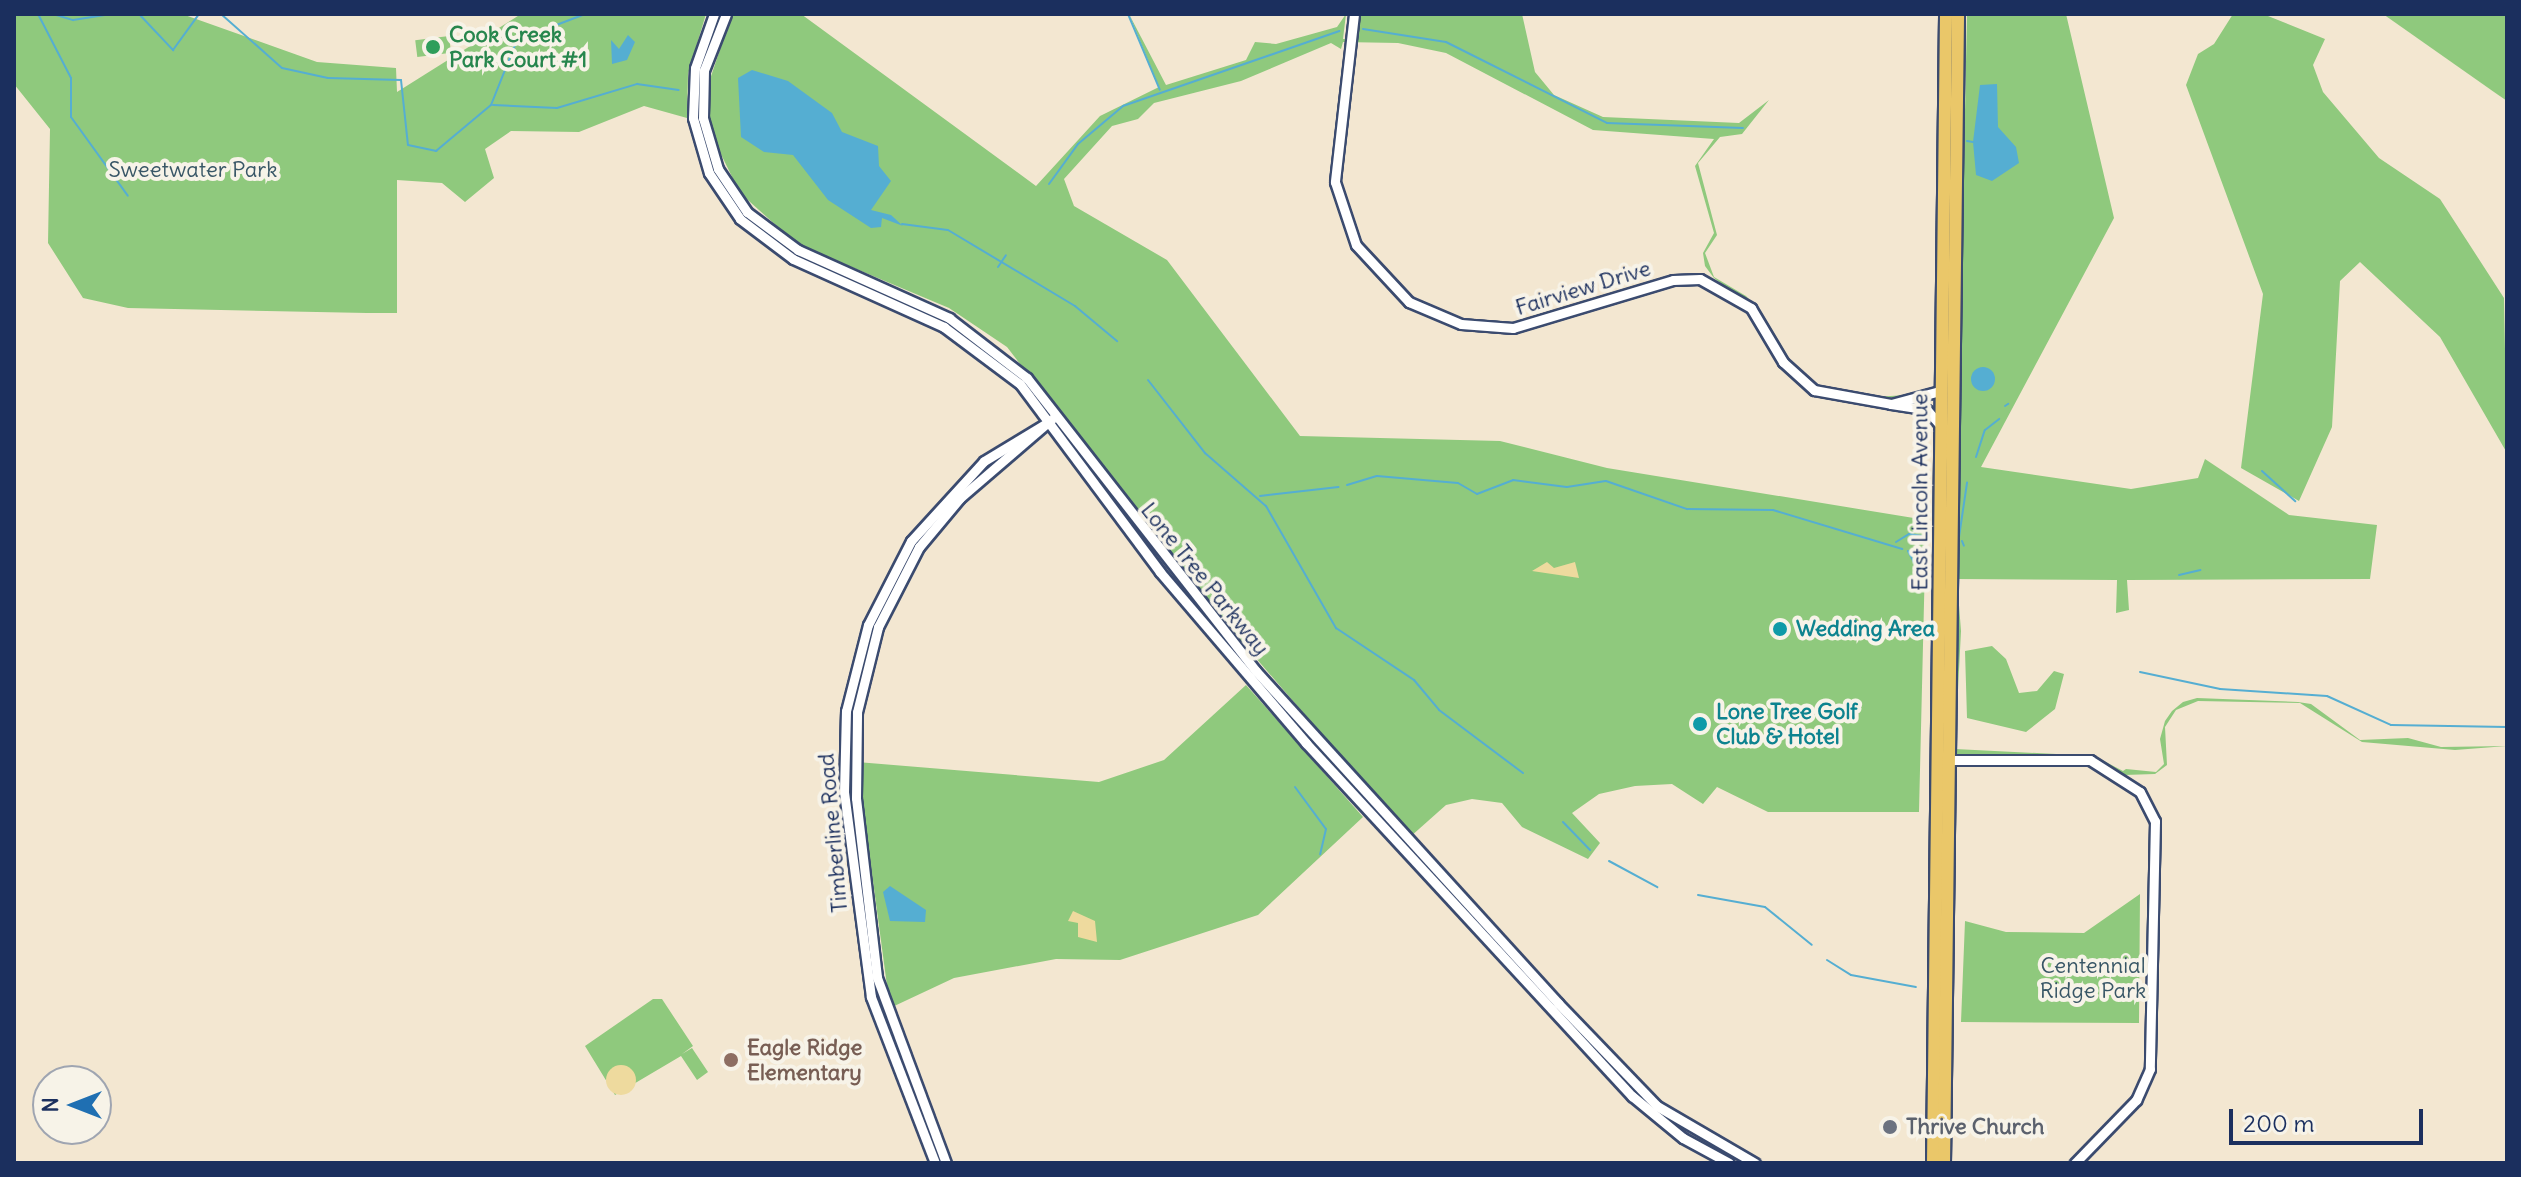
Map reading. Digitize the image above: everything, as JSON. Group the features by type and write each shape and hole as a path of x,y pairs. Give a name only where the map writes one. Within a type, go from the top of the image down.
{"main road":[{"name":"East Lincoln Avenue","path":"1944,1163 1940,391 1946,14"},
{"name":"East Lincoln Avenue","path":"1933,1163 1958,14"}],"street":[{"name":"Lone Tree Parkway","path":"714,14 695,68 693,118 709,173 740,219 793,259 969,342 1053,418 1256,671 1558,1003 1657,1106 1755,1163"},
{"name":"Lone Tree Parkway","path":"726,14 709,50 702,105 712,155 736,199 785,243 974,333 1027,378 1160,572 1306,743 1632,1096 1683,1138 1729,1163"},
{"name":"Fairview Drive","path":"1354,14 1335,182 1356,245 1409,302 1461,324 1513,328 1673,280 1700,279 1751,308 1783,362 1814,390 1929,411 1940,425"},
{"name":"Fairview Drive","path":"1891,404 1940,391"},
{"name":"Timberline Road","path":"935,1163 869,988 844,792 846,711 868,625 911,541 984,461 1053,418"},
{"name":"Timberline Road","path":"946,1163 877,977 856,798 857,712 878,627 919,547 960,498 1053,418"},
{"path":"1944,760 2090,760 2140,792 2155,821 2150,1069 2136,1100 2075,1163"}],"green space":[{"name":"Sweetwater Park","path":"14,14 182,14 317,62 396,68 397,92 521,14 706,14 688,74 687,118 644,106 579,132 511,131 485,149 494,178 465,202 442,183 397,180 397,313 367,313 128,308 83,298 48,243 50,129 14,84"},
{"path":"732,14 801,14 1036,186 1100,116 1159,87 1129,14 1166,85 1246,60 1255,42 1276,44 1337,27 1346,14 1343,39 1354,38 1358,14 1522,14 1535,72 1554,95 1603,117 1739,123 1769,100 1742,134 1720,137 1698,163 1717,235 1705,253 1714,277 1746,296 1762,313 1792,363 1822,388 1874,397 1956,392 1959,401 1967,14 2066,14 2114,218 1981,467 2131,489 2198,478 2205,459 2289,515 2377,525 2370,579 2127,580 2129,610 2116,613 2117,580 1957,579 1961,631 1955,749 2076,755 2102,760 2123,771 2156,772 2164,764 2160,739 2165,721 2183,702 2197,698 2298,702 2311,704 2360,740 2408,738 2441,747 2507,746 2455,750 2362,742 2300,703 2198,701 2176,710 2165,727 2167,765 2155,774 2124,775 2099,761 1955,754 1952,749 1959,622 1954,579 1956,396 1845,398 1809,384 1792,366 1760,314 1714,278 1705,266 1703,253 1714,233 1695,166 1714,139 1593,130 1446,53 1398,43 1343,42 1341,49 1331,43 1241,81 1154,103 1138,119 1112,126 1064,179 1074,206 1167,260 1300,436 1500,441 1607,468 1926,520 1919,812 1768,812 1717,787 1703,804 1672,784 1635,786 1599,794 1572,813 1600,843 1588,859 1522,827 1502,803 1472,799 1446,805 1410,837 1169,557 1007,347 949,308 797,244 740,193 712,136 706,91"},
{"path":"2233,14 2263,14 2325,39 2313,65 2323,92 2379,158 2440,199 2504,298 2507,453 2440,337 2360,262 2340,281 2332,427 2299,501 2241,468 2263,294 2186,85 2198,54 2214,44"},
{"path":"2383,14 2507,14 2507,101 2494,92"},
{"name":"Cook Creek Park Court #1","path":"449,36 451,53 417,57 415,40"},
{"path":"1992,646 2006,659 2019,693 2037,691 2054,671 2064,674 2055,709 2026,732 1967,718 1965,651"},
{"path":"1246,685 1363,817 1258,915 1120,960 1056,959 954,978 890,1008 857,762 1099,782 1164,760"},
{"name":"Centennial Ridge Park","path":"2140,894 2139,1023 1961,1022 1965,921 2006,932 2084,933"},
{"path":"653,999 662,999 693,1046 682,1054 692,1048 708,1072 697,1080 681,1056 615,1095 585,1046"}],"sand":[{"path":"1547,562 1554,568 1575,562 1579,578 1532,571"},
{"path":"1073,911 1095,921 1097,942 1078,937 1078,923 1068,921"},
{"path":"621,1065 632,1069 636,1080 632,1091 621,1095 610,1091 606,1080 610,1069"}],"water":[{"path":"628,35 635,42 627,60 612,64 611,40 619,49"},
{"path":"752,70 788,81 832,113 842,132 878,146 879,166 891,181 871,210 891,215 903,226 882,218 881,227 871,228 828,200 793,155 764,152 741,137 738,78"},
{"path":"1997,84 1998,127 2016,147 2019,163 1992,181 1976,175 1973,142 1980,85"},
{"path":"1983,367 1992,370 1995,379 1992,388 1983,391 1974,388 1971,379 1974,370"},
{"path":"890,886 926,910 925,922 890,921 883,892"}],"waterway":[{"path":"38,14 71,78 71,117 128,196"},
{"path":"53,14 73,20 110,14"},
{"path":"139,14 173,50 199,14"},
{"path":"221,14 282,68 328,78 401,80 408,145 436,151 491,105 517,40 585,14"},
{"path":"1128,14 1160,90"},
{"path":"1363,29 1446,42 1607,123 1743,128"},
{"path":"1049,184 1078,144 1123,106 1339,31"},
{"path":"493,105 557,108 637,84 679,90"},
{"path":"1967,141 1973,142"},
{"path":"902,224 948,230 1075,306 1117,341"},
{"path":"998,267 1006,255"},
{"path":"1148,380 1205,453 1266,506 1336,628 1414,680 1439,710 1523,773"},
{"path":"1976,457 1985,430 1999,419"},
{"path":"2262,471 2295,501"},
{"path":"1347,485 1377,476 1458,483 1477,494 1513,480 1567,487 1606,481 1687,509 1773,510 1902,549"},
{"path":"1959,537 1967,483"},
{"path":"1260,496 1338,487"},
{"path":"1896,542 1909,534 1927,537"},
{"path":"1962,541 1964,546"},
{"path":"1908,551 1919,572"},
{"path":"2179,575 2200,570"},
{"path":"2140,672 2220,689 2327,696 2391,725 2507,727"},
{"path":"1295,787 1326,829 1320,854"},
{"path":"1563,822 1590,850"},
{"path":"1609,861 1657,887"},
{"path":"1698,895 1765,907 1812,945"},
{"path":"1827,960 1851,975 1916,987"}],"place":[{"name":"Cook Creek Park Court #1","path":"433,47"},
{"name":"Wedding Area","path":"1780,629"},
{"name":"Lone Tree Golf Club & Hotel","path":"1700,724"},
{"name":"Eagle Ridge Elementary","path":"731,1060"},
{"name":"Thrive Church","path":"1890,1127"}]}
